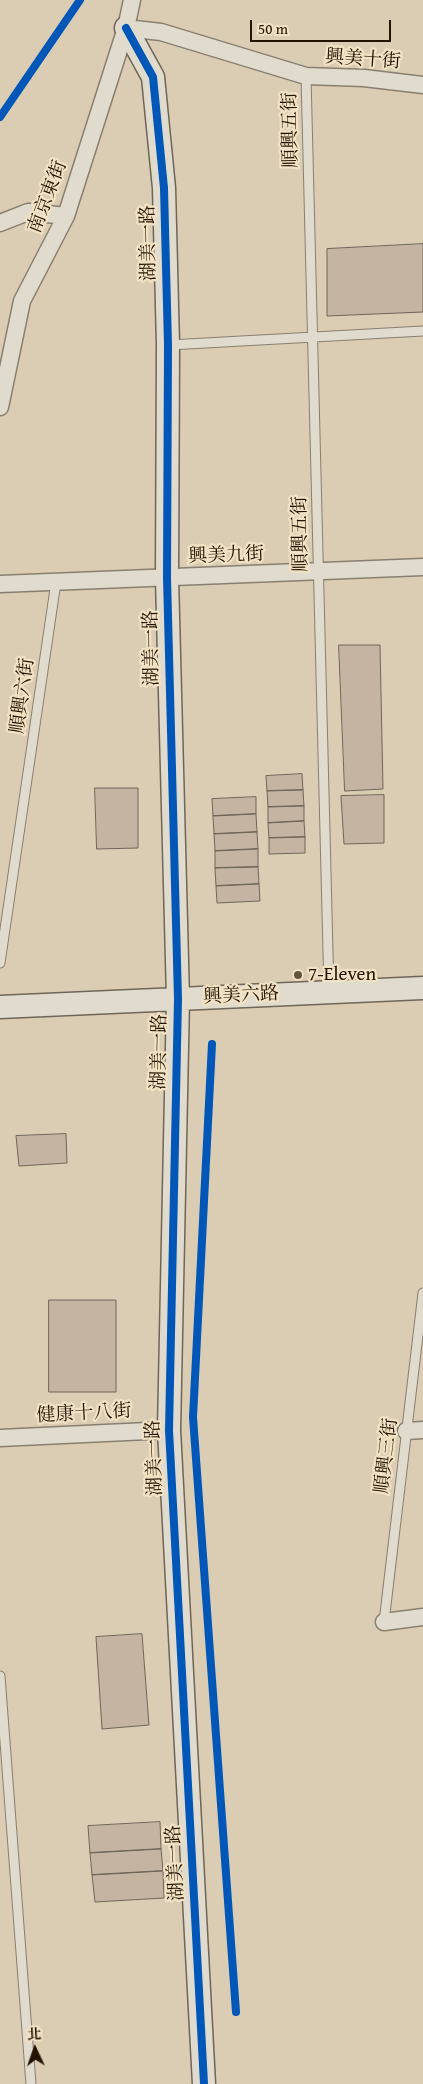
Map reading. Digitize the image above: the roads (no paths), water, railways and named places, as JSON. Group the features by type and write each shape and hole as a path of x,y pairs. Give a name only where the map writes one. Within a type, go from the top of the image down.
{"street":[{"name":"南京東街","path":"0,407 22,301 66,216 126,28 132,0"},
{"name":"興美十街","path":"126,28 161,32 306,76 364,78 423,84"},
{"name":"湖美一路","path":"126,28 154,78 164,188 168,345 167,578 178,999 169,1430 204,2084"},
{"path":"0,223 28,212 66,216"},
{"name":"興美九街","path":"0,584 423,567"},
{"name":"興美六路","path":"0,1006 423,988"},
{"name":"健康十八街","path":"0,1438 169,1430"},
{"path":"406,1431 423,1430"},
{"path":"384,1622 423,1617"}],"lane":[{"name":"順興五街","path":"306,76 329,992"},
{"path":"168,345 423,331"},
{"name":"順興六街","path":"0,963 56,582"},
{"name":"順興三街","path":"384,1622 423,1293"},
{"path":"0,1676 31,2084"}],"place":[{"name":"7-Eleven","path":"298,975"}]}
